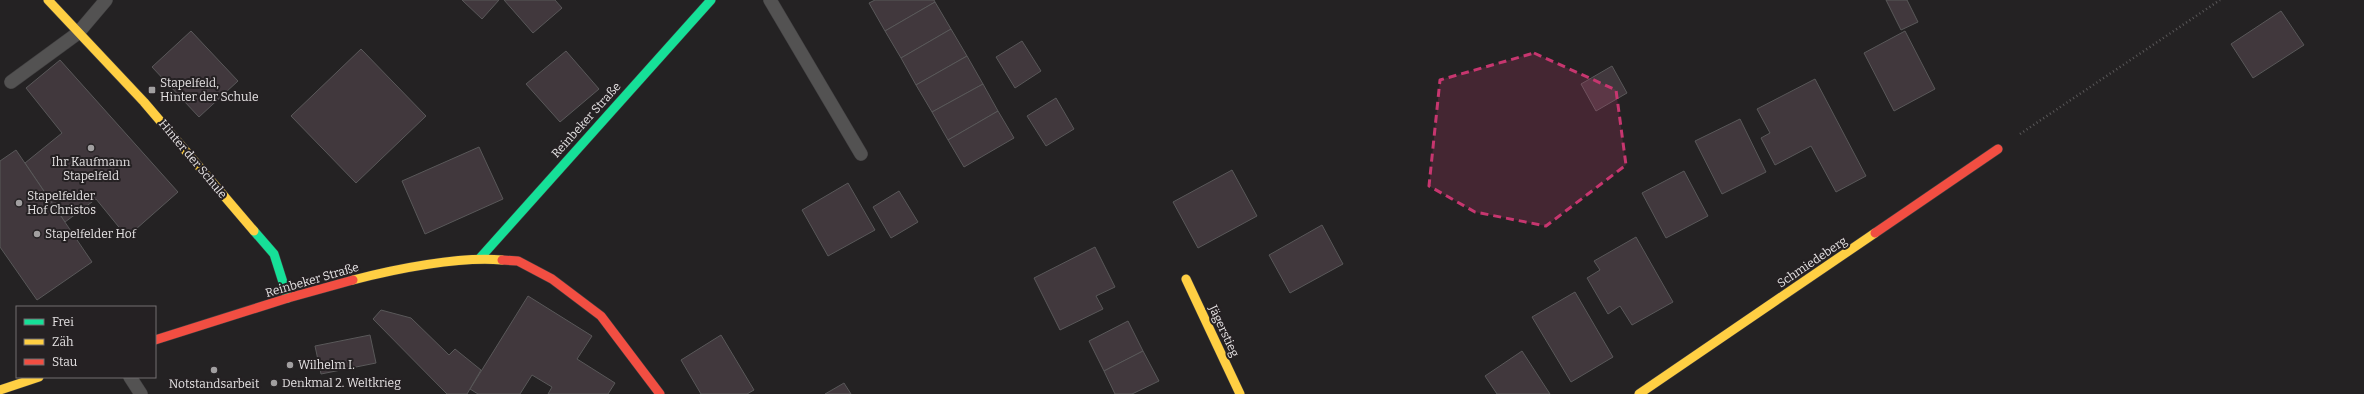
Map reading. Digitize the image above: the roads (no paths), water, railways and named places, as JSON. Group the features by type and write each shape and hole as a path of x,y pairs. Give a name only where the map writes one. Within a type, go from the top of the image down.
{"street":[{"name":"Hinter der Schule","path":"48,0 144,102 274,254 288,298"},
{"name":"Reinbeker Straße","path":"480,258 711,0"},
{"name":"Schmiedeberg","path":"1639,394 1998,149"},
{"name":"Reinbeker Straße","path":"156,340 288,298 376,274 480,258 518,261 552,279 601,316 660,394"},
{"name":"Jägerstieg","path":"1186,279 1240,394"},
{"path":"0,390 36,378"}],"lane":[{"path":"11,82 78,33 106,0"},
{"path":"770,0 861,154"},
{"path":"131,378 141,394"}],"place":[{"name":"Stapelfeld, Hinter der Schule","path":"152,90"},
{"name":"Ihr Kaufmann Stapelfeld","path":"91,148"},
{"name":"Stapelfelder Hof Christos","path":"19,203"},
{"name":"Stapelfelder Hof","path":"37,234"},
{"name":"Wilhelm I.","path":"290,365"},
{"name":"Notstandsarbeit","path":"214,370"},
{"name":"Denkmal 2. Weltkrieg","path":"274,383"}]}
